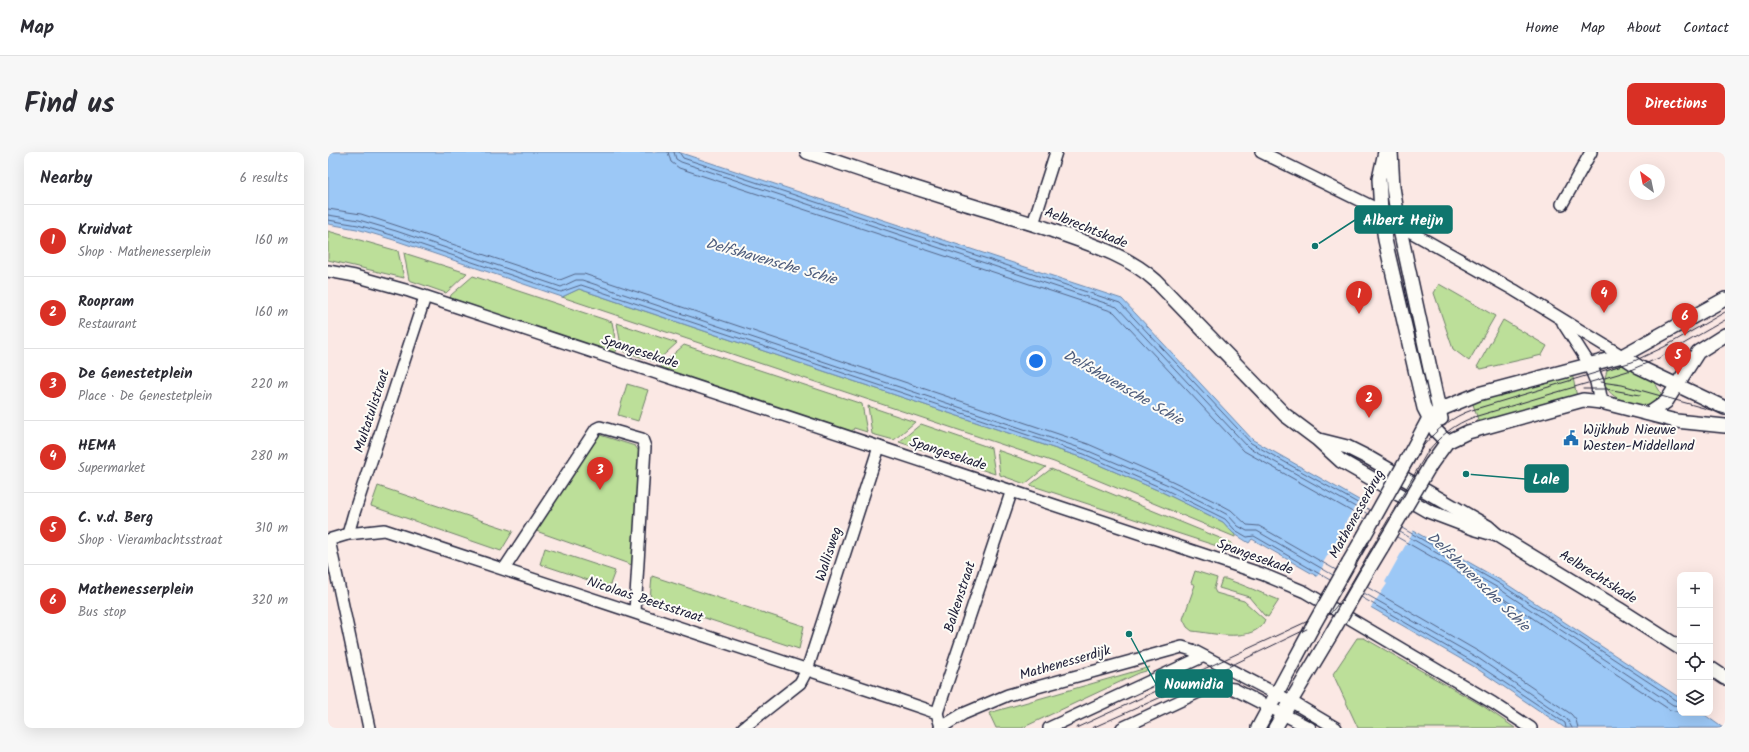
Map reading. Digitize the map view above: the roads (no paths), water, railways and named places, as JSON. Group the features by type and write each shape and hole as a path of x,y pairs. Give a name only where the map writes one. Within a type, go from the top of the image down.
{"street":[{"name":"Aelbrechtskade","path":"807,152 1076,238 1113,254 1149,275 1285,415 1318,439 1340,461 1406,500 1452,521 1497,535"},
{"path":"1033,224 1056,152"},
{"path":"1261,152 1381,211 1399,224 1514,290 1622,356 1725,408"},
{"path":"1385,152 1379,179 1385,240 1423,403 1428,418 1446,442"},
{"path":"1391,152 1392,187 1399,224 1440,410 1441,427 1446,442"},
{"path":"1562,204 1591,152"},
{"name":"Spangesekade","path":"328,271 355,276 425,297 879,448 1012,490 1283,582 1305,592 1408,652 1493,703 1531,728"},
{"name":"Multatulistraat","path":"348,534 425,297"},
{"path":"1428,418 1440,410 1478,394 1622,356 1725,299"},
{"path":"1561,319 1590,365 1597,382 1601,402"},
{"path":"1650,413 1665,403 1698,352 1725,335"},
{"path":"1275,728 1285,714 1431,464 1446,442 1468,432 1568,402 1583,400 1601,402 1650,413 1676,421 1725,426"},
{"name":"Mathenesserbrug","path":"1258,728 1313,626 1411,452 1428,418"},
{"path":"504,569 596,429 600,428 642,439 646,446 635,612"},
{"name":"Aelbrechtskade","path":"1318,439 1347,447 1369,458 1488,527 1497,535 1677,646"},
{"name":"Wallisweg","path":"743,728 800,683 807,670 879,448"},
{"name":"Balkenstraat","path":"937,713 1012,490"},
{"name":"Nicolaas Beetsstraat","path":"329,540 348,534 384,530 937,713"},
{"path":"329,540 369,728"},
{"name":"Mathenesserdijk","path":"941,727 963,714 1008,695 1126,661 1182,647 1192,650 1202,657 1292,702 1336,728"},
{"path":"1049,728 1202,657"},
{"path":"1713,670 1725,678"},
{"path":"1122,728 1203,690 1218,687 1234,689 1310,728"},
{"path":"937,713 941,727"}],"water":[{"name":"Delfshavensche Schie","path":"328,152 678,152 1122,299 1253,440 1502,581 1677,696 1677,716 1706,716 1723,728 1565,728 1473,666 1252,539 1249,543 1233,533 1223,522 1162,492 1083,458 579,289 562,297 394,240 357,229 328,224"}],"tram line":[{"path":"1076,728 1306,622 1321,612 1333,600 1340,590 1424,445 1434,434 1451,420 1472,410 1632,362 1664,347 1725,312"},
{"path":"1092,728 1226,668 1313,626 1330,614 1342,599 1428,451 1443,435 1455,427 1474,417 1628,371 1659,358 1725,320"},
{"path":"1601,382 1622,385 1725,414"},
{"path":"1583,389 1607,389 1640,395"}],"place":[{"name":"Albert Heijn","path":"1315,246"},
{"name":"HEMA","path":"1604,313"},
{"name":"Kruidvat","path":"1359,314"},
{"name":"Mathenesserplein","path":"1685,336"},
{"name":"C. v.d. Berg","path":"1678,375"},
{"name":"Roopram","path":"1369,418"},
{"name":"Wijkhub Nieuwe Westen-Middelland","path":"1571,438"},
{"name":"Lale","path":"1466,474"},
{"name":"De Genestetplein","path":"600,490"},
{"name":"Noumidia","path":"1129,634"}]}
